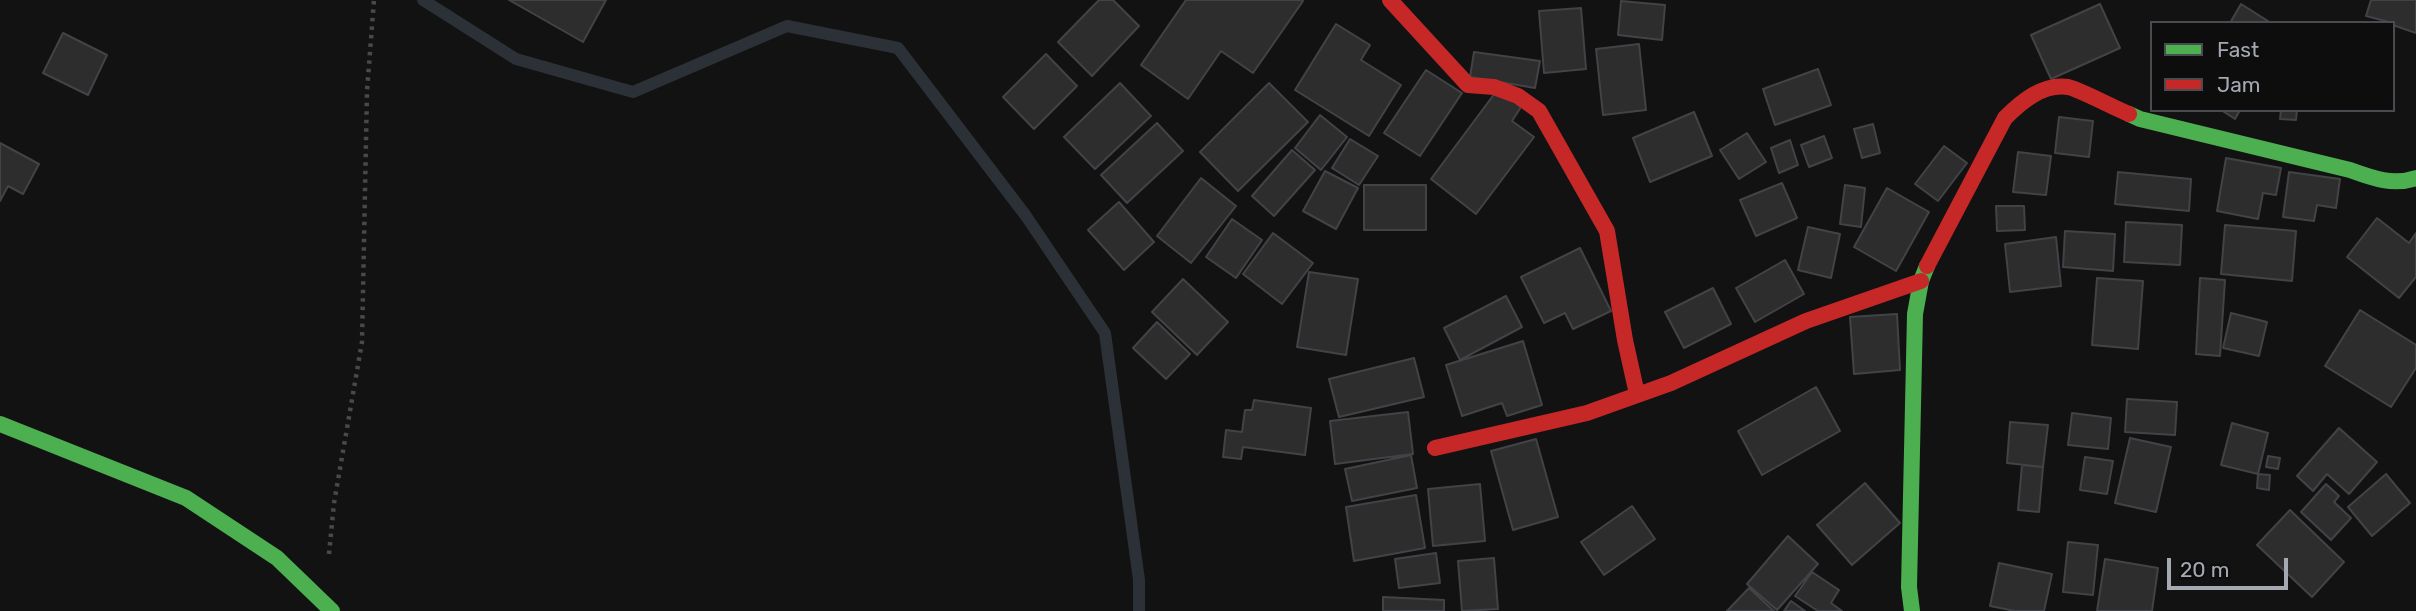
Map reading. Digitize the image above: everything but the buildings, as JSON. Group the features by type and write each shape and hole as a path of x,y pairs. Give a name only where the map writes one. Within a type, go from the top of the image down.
{"street":[{"path":"1390,0 1468,85 1494,86 1518,96 1539,111 1607,231 1637,394"},
{"path":"1912,611 1909,587 1915,314 1921,281 1932,255 2005,118 2022,101 2044,90 2067,87 2140,119 2350,170 2383,181 2409,181 2416,178"},
{"path":"1435,448 1587,413 1671,383 1806,321 1921,281"},
{"path":"0,424 186,498 276,558 328,607"}],"path":[{"path":"328,607 334,503 362,342 367,91 374,0"}],"waterway":[{"path":"423,0 516,59 633,92 787,26 898,48 1026,216 1105,333 1139,580 1139,611"}],"traffic: fast":[{"path":"2129,114 2383,180 2416,178"},
{"path":"1912,611 1909,587 1915,314 1921,281 1927,266"},
{"path":"0,424 186,498 277,558 332,611"}],"traffic: jam":[{"path":"1390,0 1468,85 1494,87 1518,96 1539,111 1607,231 1637,394"},
{"path":"1927,266 2005,118 2025,100 2050,88 2068,87 2129,114"},
{"path":"1435,448 1587,413 1671,383 1806,321 1921,281"}]}
